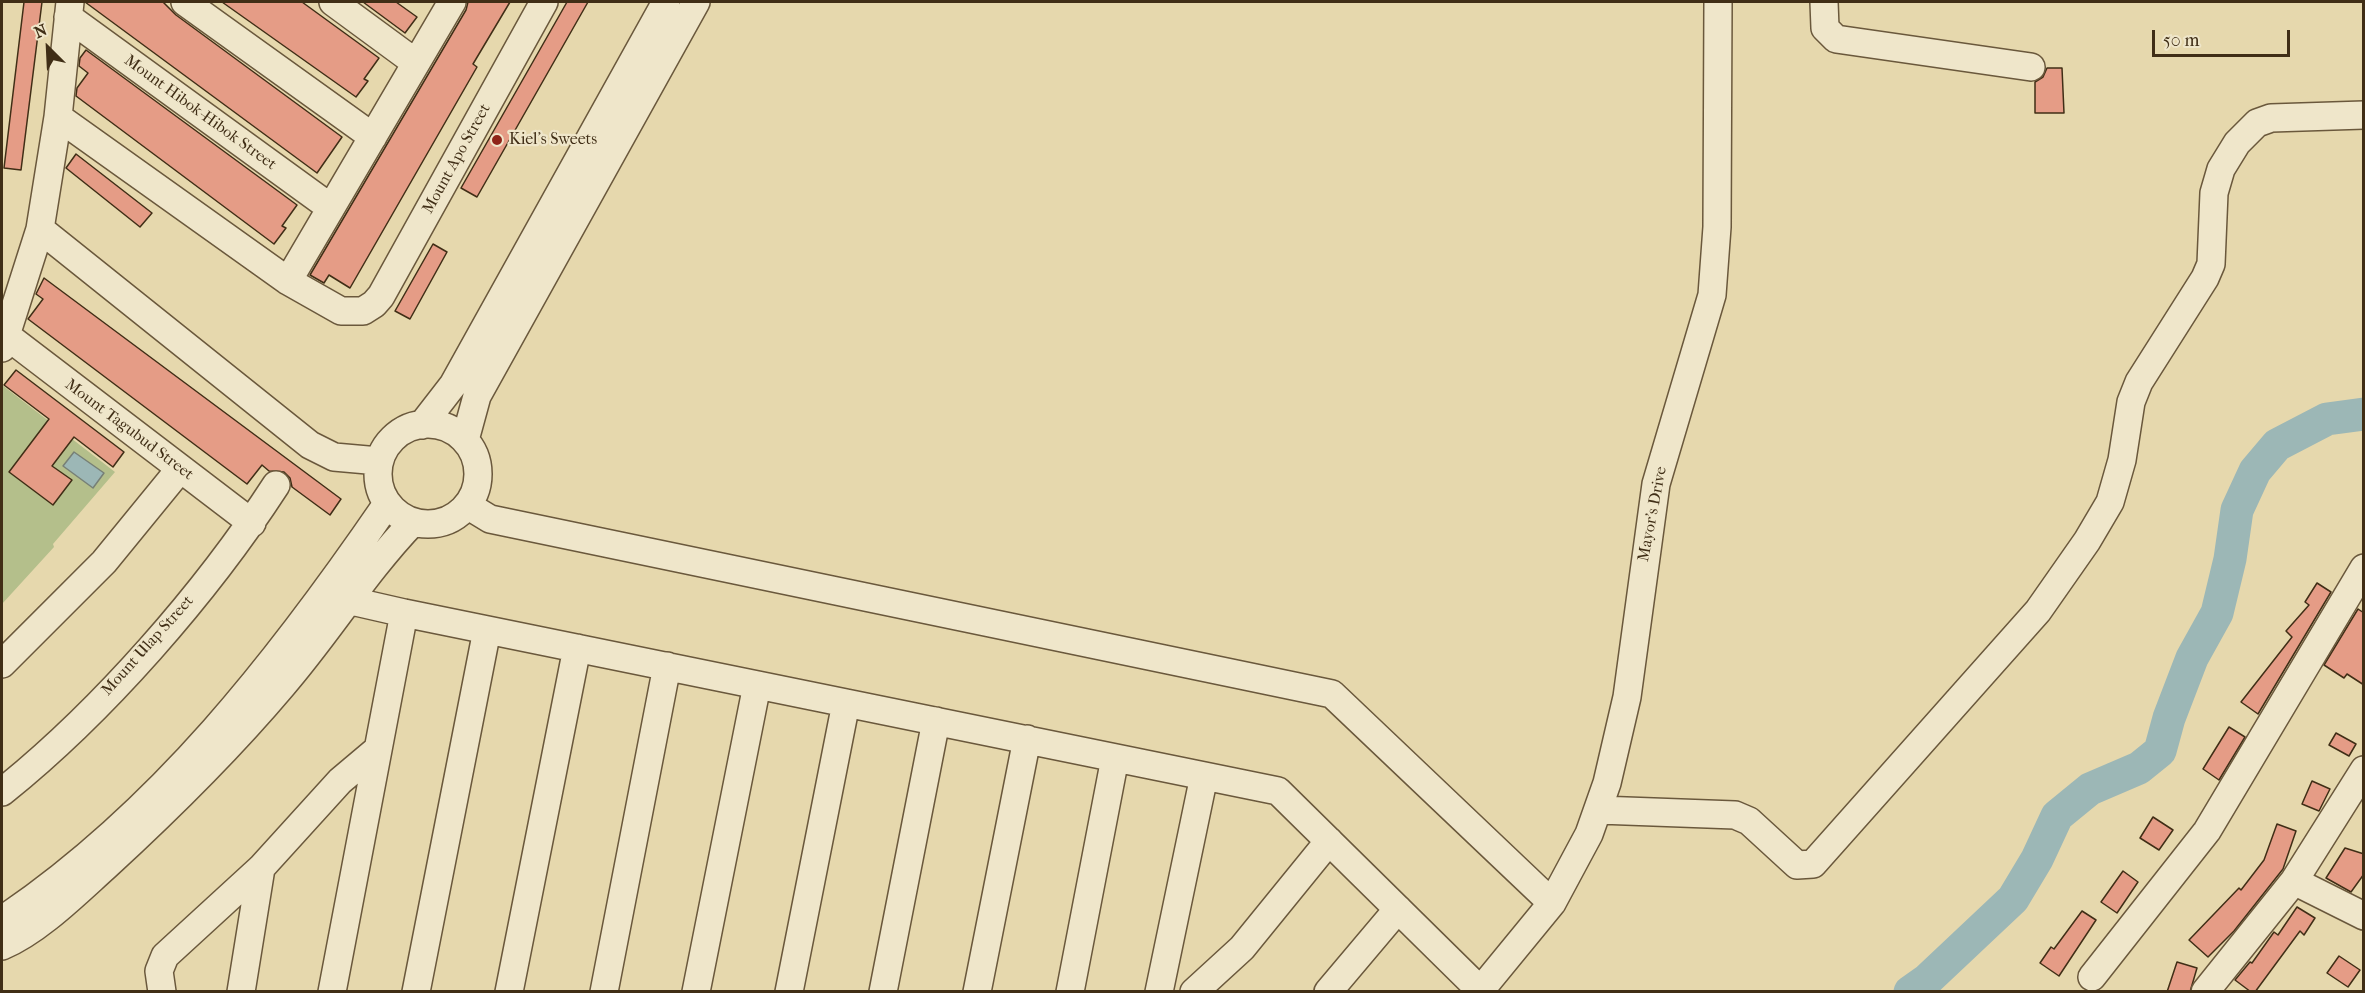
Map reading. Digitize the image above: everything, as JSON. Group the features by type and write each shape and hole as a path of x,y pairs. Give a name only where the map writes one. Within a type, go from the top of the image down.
{"street":[{"path":"185,2 373,137"},
{"path":"333,2 416,63"},
{"path":"58,117 288,281 452,2"},
{"name":"Mount Apo Street","path":"288,281 341,312 363,311 374,304 381,296 544,2"},
{"path":"422,425 453,385 666,2"},
{"path":"465,440 477,396 696,2"},
{"name":"Mayor's Drive","path":"1479,991 1552,903 1575,862 1599,810 1627,698 1656,484 1712,295 1717,215 1718,2"},
{"path":"1824,2 1825,28 1836,39 2031,67"},
{"path":"4,342 40,229 58,117 69,9"},
{"name":"Mount Hibok-Hibok Street","path":"69,9 331,208"},
{"path":"1599,810 1735,815 1749,821 1797,865 1813,864 2038,611 2087,541 2110,502 2122,460 2131,402 2139,382 2205,279 2211,264 2214,193 2221,169 2237,143 2257,123 2271,118 2364,115"},
{"path":"40,229 310,444 334,456 379,461"},
{"name":"Mount Tagubud Street","path":"4,342 252,523"},
{"path":"422,425 436,425 452,430 465,440 474,454 478,469 477,486 460,513 445,521 430,524 413,522 399,515 387,504 380,491 379,461 385,448 395,436 407,429 422,425"},
{"path":"2,664 104,562 180,469"},
{"name":"Mount Ulap Street","path":"2,792 45,757 156,642 252,523 276,485"},
{"path":"2,946 47,917 162,815 284,685 338,595 387,504"},
{"path":"466,505 490,519 1332,694 1552,903"},
{"path":"2,920 78,865 205,740 264,673 338,595 413,522"},
{"path":"2092,977 2207,831 2364,568"},
{"path":"338,595 404,613 1278,791 1479,991"},
{"path":"332,992 404,613"},
{"path":"416,992 487,630"},
{"path":"509,992 576,648"},
{"path":"604,992 667,666"},
{"path":"696,992 757,685"},
{"path":"789,992 846,703"},
{"path":"883,992 936,721"},
{"path":"977,992 1027,740"},
{"path":"162,992 159,971 165,956 261,868 340,781 378,749"},
{"path":"1070,992 1115,758"},
{"path":"2205,992 2294,881 2364,770"},
{"path":"1159,992 1204,776"},
{"path":"1194,992 1242,948 1329,841"},
{"path":"241,992 261,868"},
{"path":"2294,881 2364,916"},
{"path":"1328,992 1398,909"}],"green space":[{"path":"2,385 115,472 53,544 54,547 2,604"}],"water":[{"path":"74,452 104,473 93,488 63,466"}],"building":[{"path":"24,2 42,2 21,170 4,168"},
{"path":"85,2 163,2 176,15 342,137 317,173"},
{"path":"222,2 302,2 379,58 364,79 368,81 356,97"},
{"path":"363,2 396,2 417,17 405,33"},
{"path":"468,2 510,2 473,64 477,67 350,288 329,275 324,283 310,275 466,10"},
{"path":"567,2 588,2 477,197 461,188"},
{"path":"86,50 297,205 282,226 286,228 274,244 76,96 77,88 88,73 79,66 80,58"},
{"path":"2047,68 2062,68 2064,113 2035,113 2035,82 2043,77"},
{"path":"76,154 152,213 140,227 66,168"},
{"path":"433,244 447,252 410,319 395,311"},
{"path":"44,278 341,499 330,515 292,487 290,478 284,472 269,471 262,465 247,484 28,319 43,299 36,294"},
{"path":"16,370 124,452 113,467 74,437 52,466 72,480 53,505 9,472 49,419 4,385"},
{"path":"2317,583 2331,592 2258,714 2241,702 2292,637 2286,631 2309,605 2305,602"},
{"path":"2358,609 2364,613 2364,685 2347,674 2344,678 2324,665"},
{"path":"2229,727 2245,737 2219,780 2203,769"},
{"path":"2336,733 2356,744 2349,756 2329,745"},
{"path":"2312,781 2330,789 2319,811 2302,804"},
{"path":"2153,817 2173,830 2159,850 2140,838"},
{"path":"2277,824 2296,831 2283,869 2234,931 2208,957 2189,940 2239,888 2241,890 2264,860"},
{"path":"2345,848 2364,854 2364,874 2351,892 2326,878"},
{"path":"2123,871 2138,882 2117,913 2101,902"},
{"path":"2297,907 2315,918 2304,935 2300,931 2255,992 2251,992 2235,980 2250,962 2252,963 2274,932 2278,935"},
{"path":"2082,911 2096,920 2059,976 2040,963 2051,947 2054,949"},
{"path":"2339,956 2360,970 2348,987 2327,973"},
{"path":"2177,962 2197,968 2190,992 2167,992"}],"waterway":[{"path":"1910,992 1927,980 2013,899 2037,859 2057,816 2090,789 2139,768 2160,751 2169,718 2192,658 2217,613 2230,559 2237,510 2255,471 2277,445 2327,419 2364,414"}],"place":[{"name":"Kiel's Sweets","path":"497,140"}]}
